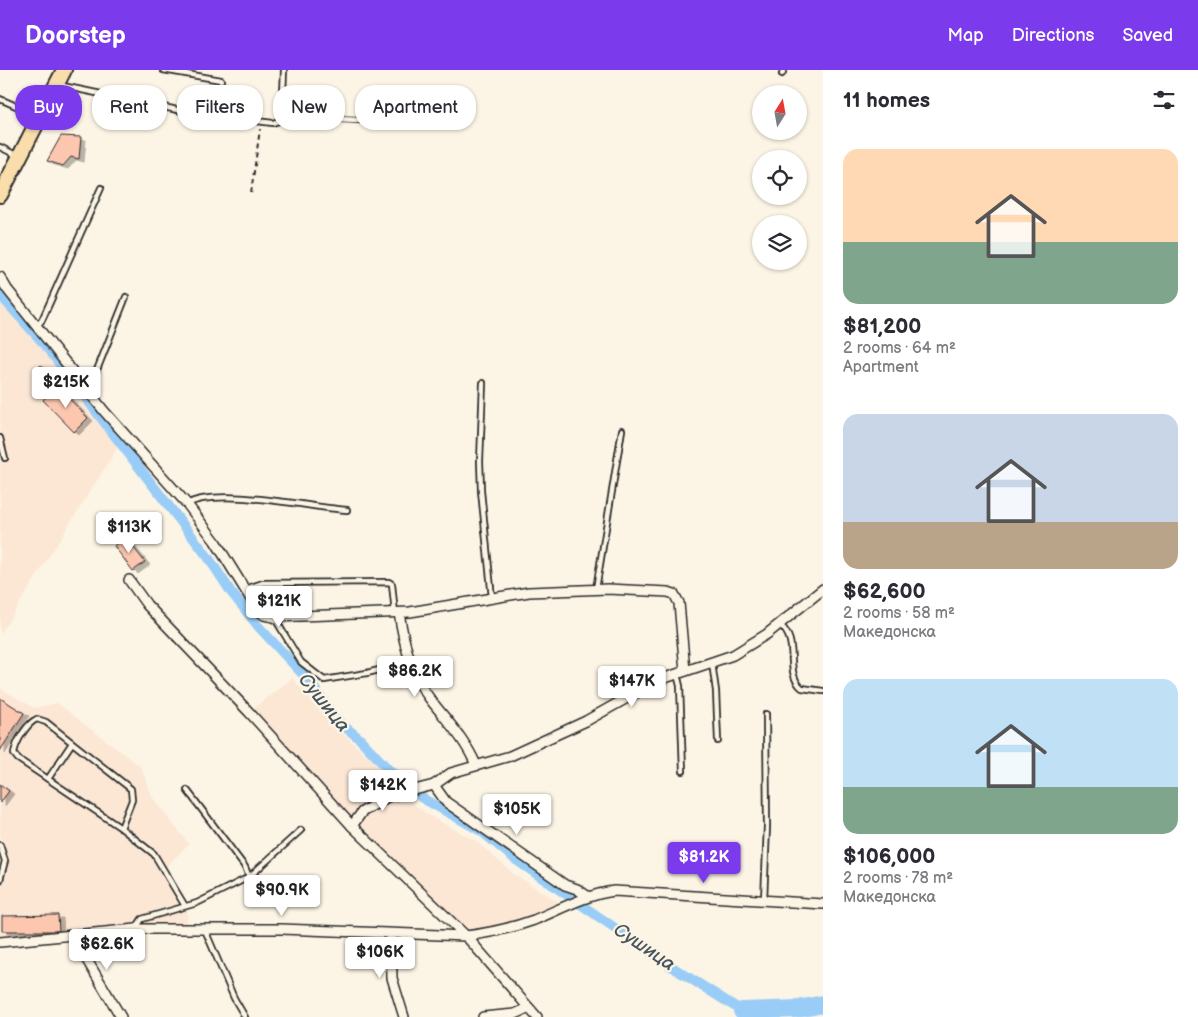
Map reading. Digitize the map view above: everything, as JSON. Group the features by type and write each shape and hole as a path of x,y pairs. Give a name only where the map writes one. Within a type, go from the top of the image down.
{"main road":[{"path":"56,85 64,70"},
{"path":"0,195 33,130"}],"street":[{"path":"0,278 86,389 187,504 215,541 260,612 274,617 397,613 529,592 596,589 674,594 677,597 682,614 681,672"},
{"path":"129,580 147,604 249,712 352,826 466,936 538,1017"},
{"path":"352,826 373,804 392,795 434,785 451,773 510,756 544,742 643,688 681,672 733,655 779,624 823,589"},
{"path":"397,613 411,662 420,684 466,744 476,765"},
{"path":"434,785 446,802 565,885 578,888 587,896"},
{"path":"0,942 136,929 282,929 466,936 492,933 531,921 587,896 614,891 823,904"},
{"path":"391,934 392,978 404,1017"},
{"path":"72,935 121,1017"},
{"path":"483,1017 514,1014 529,1008"}],"lane":[{"path":"163,70 221,80"},
{"path":"283,85 284,70"},
{"path":"82,90 177,110"},
{"path":"0,99 15,105"},
{"path":"0,147 20,156"},
{"path":"37,326 42,320 79,241 101,188"},
{"path":"86,389 96,375 126,296"},
{"path":"483,383 480,474 492,598"},
{"path":"596,589 622,430"},
{"path":"0,438 5,458"},
{"path":"187,504 193,500 212,498 251,499 347,510"},
{"path":"245,589 263,583 389,582 392,584 397,613"},
{"path":"274,617 301,662 324,680 367,673 411,662"},
{"path":"779,624 790,634 794,671 798,685 802,688 823,691"},
{"path":"712,663 716,691 718,740"},
{"path":"681,672 683,771"},
{"path":"764,900 767,826 766,714"},
{"path":"121,828 132,800 130,790 46,722 37,719 32,722 14,748 14,754 121,828 154,854 185,906"},
{"path":"48,779 72,743"},
{"path":"187,790 245,868 248,877"},
{"path":"136,929 142,919 197,902 248,877 301,830"},
{"path":"0,845 5,862 0,880"},
{"path":"204,929 234,998 245,1017"}],"path":[{"path":"251,193 260,130"}],"shaded area":[{"path":"0,297 120,444 0,635"},
{"path":"292,678 338,729 397,783 409,800 425,813 476,841 514,874 566,907 531,921 466,936 352,826 249,712"},
{"path":"0,688 34,708 57,703 141,767 153,798 189,844 164,869 188,905 187,929 0,942"}],"building":[{"path":"61,136 81,137 79,159 71,157 63,166 47,161"},
{"path":"41,365 51,374 45,382 34,372"},
{"path":"57,386 88,418 74,432 43,400"},
{"path":"125,537 145,562 133,571 114,546"},
{"path":"0,698 24,713 0,751"},
{"path":"0,784 9,791 0,803"},
{"path":"58,915 59,931 2,931 2,916"}],"waterway":[{"name":"Сушица","path":"0,295 45,345 208,557 231,592 258,626 310,682 336,720 359,738 388,769 409,784 422,798 481,831 516,860 669,965 742,1011"},
{"path":"742,1011 798,1009 823,1004"}]}
